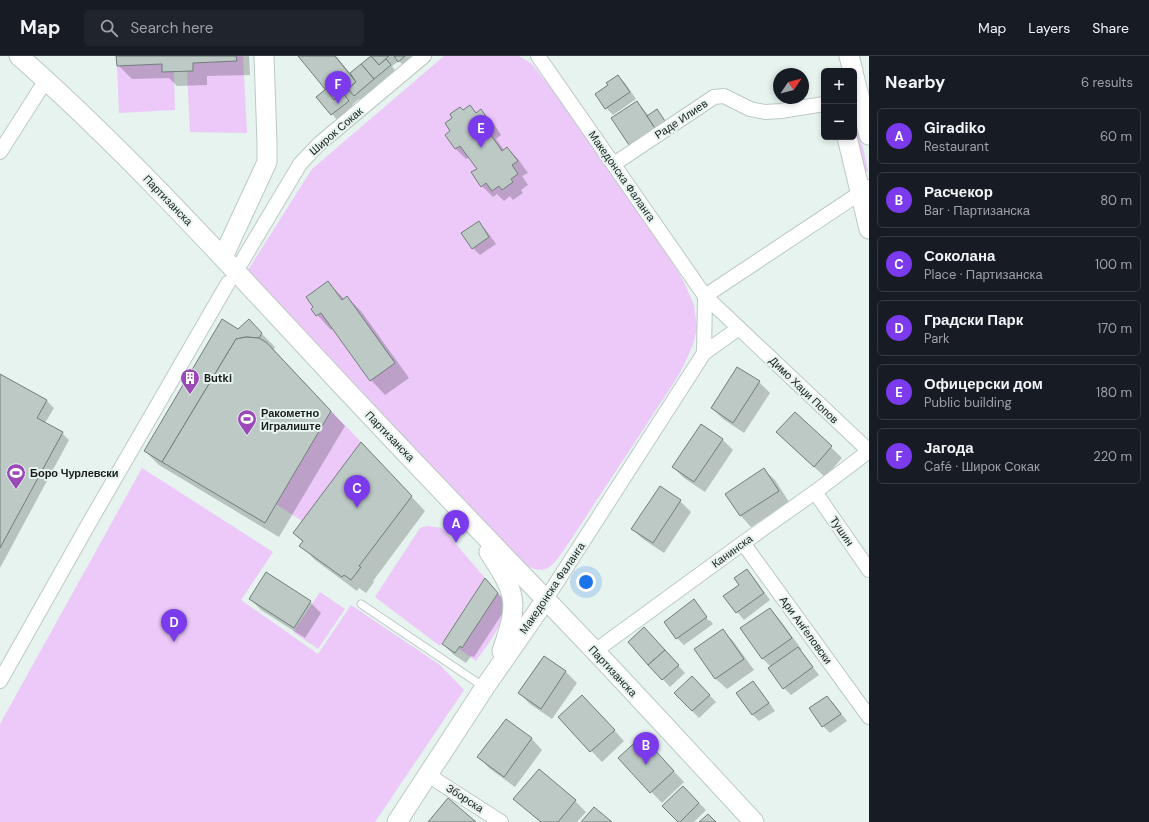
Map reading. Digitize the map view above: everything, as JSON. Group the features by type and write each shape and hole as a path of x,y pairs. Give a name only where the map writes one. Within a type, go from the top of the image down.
{"street":[{"name":"Партизанска","path":"19,56 134,165 223,257 366,411 546,599 754,822"},
{"path":"223,257 267,162 264,56"},
{"name":"Широк Сокак","path":"241,263 300,164 319,144 424,56"},
{"name":"Македонска Фаланга","path":"397,822 490,680 546,599 704,353 739,328 705,296 538,56"},
{"path":"842,68 844,56"},
{"path":"849,56 852,68"},
{"path":"0,152 46,80"},
{"path":"857,88 869,135"},
{"name":"Раде Илиев","path":"614,164 714,98 724,96 750,108 765,112 781,112 821,105"},
{"path":"848,140 864,190 869,229"},
{"path":"704,353 705,296 864,190"},
{"path":"0,681 228,283"},
{"name":"Димо Хаџи Попов","path":"739,328 869,451"},
{"name":"Канинска","path":"595,651 815,492 869,451"},
{"name":"Тушин","path":"815,492 869,570"},
{"path":"465,515 506,580 513,598 511,625 490,680"},
{"name":"Ари Анѓеловски","path":"743,543 869,717"},
{"name":"Зборска","path":"428,775 501,822"}],"lane":[{"path":"361,604 490,680"}],"shaded area":[{"path":"236,56 243,56 247,133 190,132 187,71 193,71 193,63 237,60"},
{"path":"444,56 519,56 532,64 571,114 650,227 683,280 694,305 697,327 694,342 675,381 564,550 553,564 540,570 527,566 485,526 248,270 312,169"},
{"path":"162,64 162,72 174,72 175,110 119,113 117,66"},
{"path":"857,120 868,171 863,173 856,140 857,140"},
{"path":"331,411 361,442 302,521 276,504"},
{"path":"142,468 273,552 241,600 318,654 351,605 440,665 464,690 375,822 0,822 0,724"},
{"path":"427,526 442,528 485,578 440,646 375,597 420,528"},
{"path":"320,592 345,609 318,649 293,632"},
{"path":"498,593 503,601 504,609 502,619 493,637 476,661 458,648 460,646 463,647"}],"building":[{"path":"116,56 236,56 237,61 193,63 193,71 162,72 162,64 117,66"},
{"path":"298,56 335,56 356,82 334,100"},
{"path":"371,56 389,56 379,65"},
{"path":"371,56 379,65 386,59 391,65 374,79 361,64"},
{"path":"394,56 405,56 398,62"},
{"path":"361,64 374,79 354,96 348,89 356,82 350,73"},
{"path":"618,75 630,92 605,109 595,94 608,85 606,83"},
{"path":"326,89 334,100 343,93 349,101 331,115 316,97"},
{"path":"637,101 655,128 629,145 611,118"},
{"path":"470,105 476,113 481,109 491,124 486,128 502,151 507,147 518,161 512,165 518,174 511,179 513,182 502,190 499,186 492,191 486,183 481,187 471,172 477,169 460,146 455,149 445,135 450,131 445,123 452,118 450,114 460,107 463,110"},
{"path":"657,109 665,121 655,128 647,116"},
{"path":"479,221 489,237 472,249 461,233"},
{"path":"328,281 342,300 347,296 395,363 370,381 321,313 316,316 311,309 313,307 306,297"},
{"name":"Butki","path":"222,319 238,329 249,319 262,333 259,338 246,337 236,339 162,462 144,451"},
{"name":"Ракометно Игралиште","path":"246,337 259,338 267,343 331,411 265,523 162,462 236,339"},
{"path":"737,367 760,381 733,423 711,408"},
{"name":"Боро Чурлевски","path":"0,374 47,400 37,418 63,432 0,548"},
{"path":"795,412 832,446 814,467 776,432"},
{"path":"701,424 723,439 694,482 672,467"},
{"path":"361,442 412,496 359,566 361,567 351,580 344,575 342,577 299,546 303,541 293,533"},
{"path":"764,468 779,491 740,516 725,494"},
{"path":"660,486 681,500 653,543 631,529"},
{"path":"747,569 764,593 736,613 723,596 739,585 734,578"},
{"path":"266,572 311,601 294,628 249,599"},
{"path":"485,578 498,593 462,648 460,646 455,653 442,644"},
{"path":"694,599 707,617 676,639 664,622"},
{"path":"770,608 792,638 762,659 740,628"},
{"path":"644,627 665,650 648,665 628,642"},
{"path":"723,629 744,659 715,679 694,649"},
{"path":"798,647 813,667 783,689 768,668"},
{"path":"665,650 679,665 662,680 648,665"},
{"path":"544,656 566,671 541,709 518,693"},
{"path":"692,676 710,695 692,711 674,693"},
{"path":"753,681 769,703 752,715 736,693"},
{"path":"582,695 615,730 590,752 558,717"},
{"path":"827,696 841,714 822,727 809,708"},
{"path":"506,719 532,738 504,777 477,757"},
{"path":"642,736 674,771 650,793 618,758"},
{"path":"539,769 576,800 558,822 541,822 513,799"},
{"path":"683,786 699,803 680,822 678,822 662,806"},
{"path":"448,798 476,822 428,822"},
{"path":"594,807 612,822 581,822"},
{"path":"708,814 716,822 699,822"}],"place":[{"name":"Јагода","path":"338,104"},
{"name":"Офицерски дом","path":"481,148"},
{"name":"Butki","path":"190,395"},
{"name":"Ракометно Игралиште","path":"247,436"},
{"name":"Боро Чурлевски","path":"16,490"},
{"name":"Соколана","path":"357,508"},
{"name":"Giradiko","path":"456,543"},
{"name":"Градски Парк","path":"174,642"},
{"name":"Расчекор","path":"646,765"}]}
